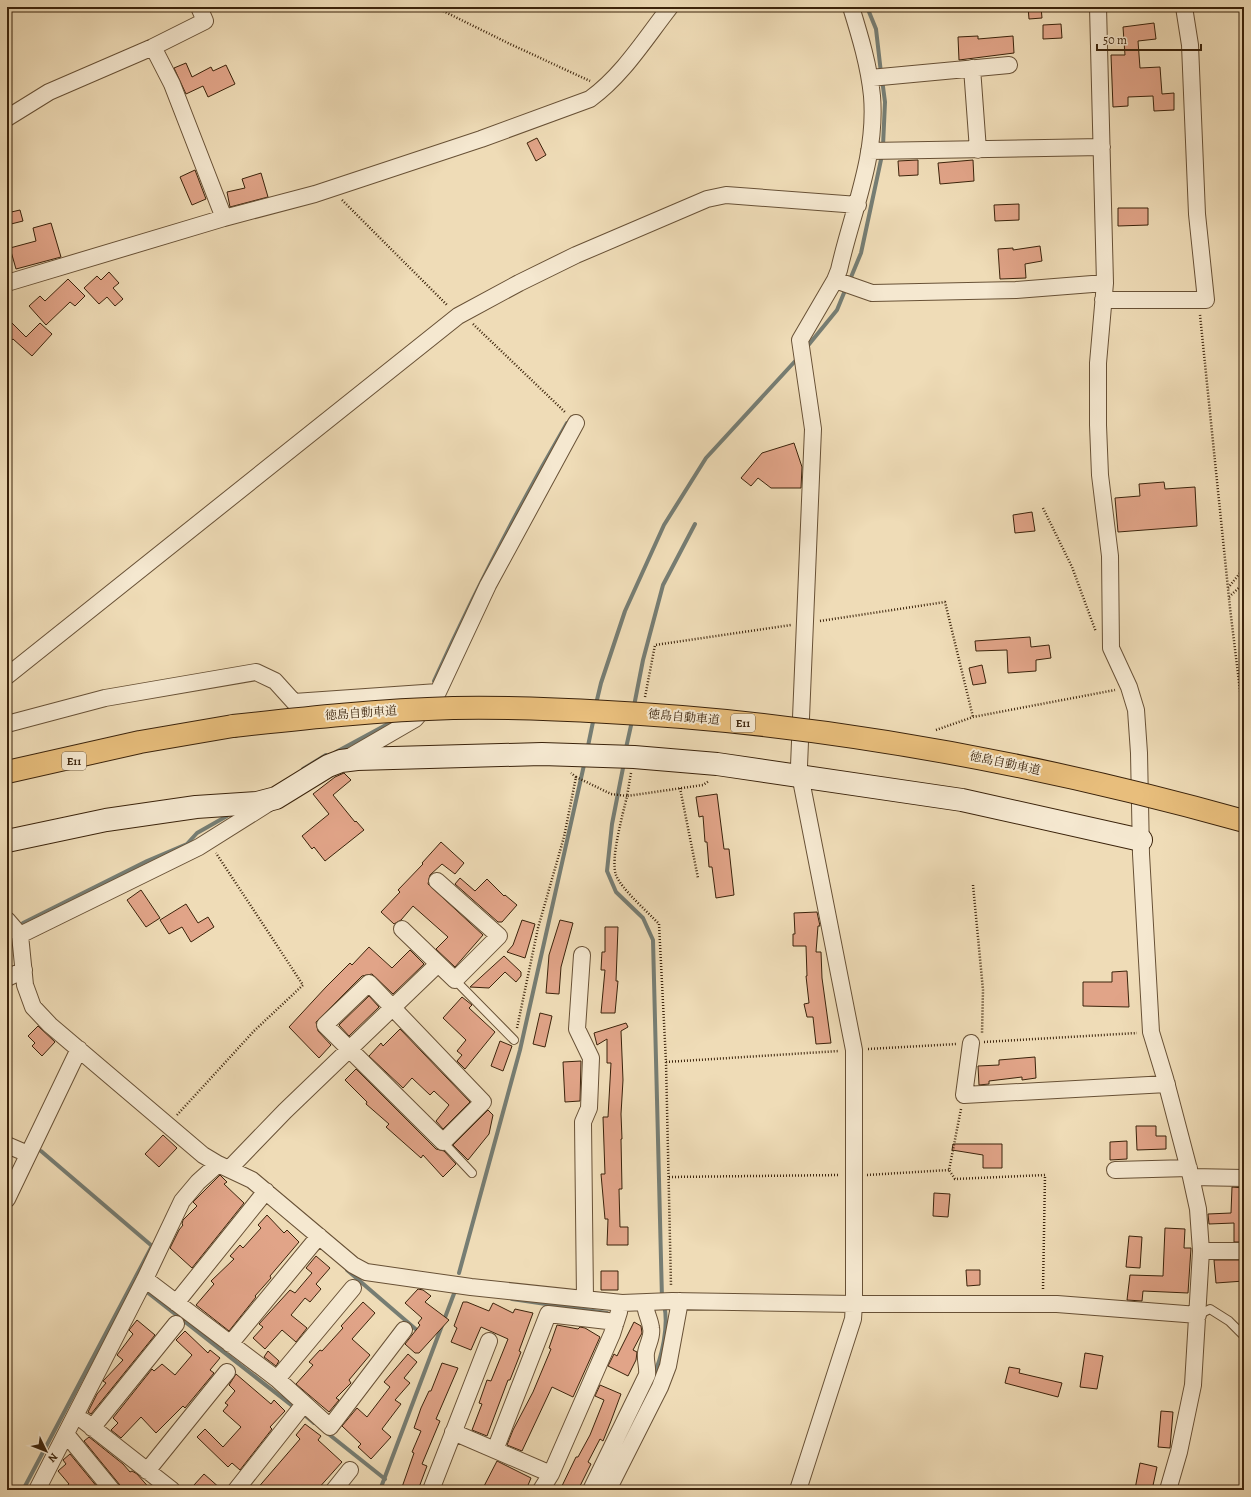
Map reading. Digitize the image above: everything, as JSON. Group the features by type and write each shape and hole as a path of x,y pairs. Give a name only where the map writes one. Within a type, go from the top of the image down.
{"highway":[{"name":"徳島自動車道","path":"7,772 140,742 233,726 330,715 454,708 553,709 678,716 774,726 877,740 987,758 1108,785 1244,821"},
{"name":"徳島自動車道","path":"7,781 140,742"}],"street":[{"path":"7,118 49,92 153,46 205,21 199,7"},
{"path":"7,282 331,188 527,123 590,98 606,88 618,75 670,7"},
{"path":"798,1490 853,1319 854,1304 854,1050 800,775 813,429 800,340 839,281 872,141 872,98 870,78 851,7"},
{"path":"1098,7 1105,283 1098,362 1098,425 1100,475 1110,556 1111,648 1129,687 1136,710 1151,1032 1167,1084 1190,1173 1198,1209 1201,1251 1193,1385 1179,1452 1168,1490"},
{"path":"1103,300 1206,300 1197,214 1190,45 1184,7"},
{"path":"153,46 172,84 224,218"},
{"path":"870,78 889,75 1009,65"},
{"path":"972,68 978,150"},
{"path":"869,151 1102,147"},
{"path":"7,676 460,315 519,283 576,255 707,199 726,195 858,205"},
{"path":"839,281 872,293 1016,290 1105,283"},
{"path":"341,762 415,719 438,692 488,585 576,423"},
{"path":"7,724 105,698 256,672 275,681 294,702 438,692"},
{"path":"20,935 208,841 328,766 357,759 542,754 627,757 717,764 962,800 1141,840"},
{"path":"7,841 106,820 196,807 257,803 276,798"},
{"path":"402,929 455,980 499,936 437,881"},
{"path":"7,920 20,935 25,985 33,1007 50,1025 167,1126 223,1166 252,1180 353,1265 366,1272 471,1287 622,1303 665,1301 854,1304 1043,1304 1198,1315"},
{"path":"582,955 577,1029 591,1058 590,1108 583,1122 585,1299"},
{"path":"37,1490 145,1279 182,1201 198,1182 223,1166 286,1111 438,964"},
{"path":"7,978 24,970"},
{"path":"369,983 483,1102 443,1142 350,1049 325,1025 369,983"},
{"path":"971,1043 964,1095 1167,1084"},
{"path":"7,1199 78,1049"},
{"path":"7,1145 28,1154"},
{"path":"1115,1170 1190,1173 1244,1178"},
{"path":"176,1303 266,1191"},
{"path":"230,1344 319,1236"},
{"path":"1201,1251 1244,1251"},
{"path":"145,1279 277,1379 330,1427 404,1330"},
{"path":"277,1379 353,1288"},
{"path":"601,1488 656,1373 668,1366 665,1301"},
{"path":"656,1373 646,1355 652,1332 646,1314 665,1301"},
{"path":"541,1490 551,1474 616,1322 622,1303"},
{"path":"495,1450 548,1314 616,1322"},
{"path":"92,1428 176,1324"},
{"path":"431,1490 489,1341"},
{"path":"147,1471 227,1372"},
{"path":"236,1490 304,1404"},
{"path":"76,1416 172,1490"},
{"path":"453,1432 551,1474"},
{"path":"66,1434 112,1490"},
{"path":"334,1490 350,1470"}],"lane":[{"path":"455,980 514,1040"},
{"path":"443,1142 472,1173"},
{"path":"1198,1315 1210,1309 1229,1321 1244,1336"}],"path":[{"path":"435,7 510,44 606,88"},
{"path":"331,188 460,315 576,423"},
{"path":"1199,300 1228,597 1244,723"},
{"path":"1043,508 1072,567 1095,631 1111,648"},
{"path":"1228,589 1244,568"},
{"path":"1228,597 1244,583"},
{"path":"805,623 945,602 973,717"},
{"path":"936,730 973,717 1129,687"},
{"path":"565,769 577,777 611,794 627,796 615,852 616,875 659,924 666,1062 669,1177 665,1301"},
{"path":"514,1040 538,928 564,837 577,777"},
{"path":"680,788 698,878"},
{"path":"167,1126 254,1031 303,985 208,841"},
{"path":"974,885 983,990 982,1042 1151,1032"},
{"path":"666,1062 971,1043"},
{"path":"964,1095 949,1170 955,1179 1045,1175 1043,1304"},
{"path":"669,1177 853,1175 949,1170"}],"building":[{"path":"1028,7 1041,7 1042,18 1029,19"},
{"path":"1154,23 1156,39 1138,41 1140,68 1160,67 1162,94 1174,93 1174,110 1154,111 1153,96 1128,97 1128,106 1113,107 1111,55 1125,55 1123,27"},
{"path":"1061,24 1062,38 1043,39 1043,25"},
{"path":"978,36 978,39 1013,36 1014,53 959,60 958,37"},
{"path":"186,63 192,77 211,67 213,71 226,65 235,84 208,97 203,86 186,94 174,68"},
{"path":"537,138 546,155 536,161 527,143"},
{"path":"918,160 918,175 899,176 898,161"},
{"path":"973,160 974,181 940,184 938,163"},
{"path":"195,170 206,199 192,205 180,177"},
{"path":"261,173 268,197 230,207 227,192 245,188 242,179"},
{"path":"1019,204 1019,220 995,221 994,205"},
{"path":"1118,208 1148,208 1148,225 1118,226"},
{"path":"20,210 23,221 7,225 7,213"},
{"path":"51,223 61,257 16,269 10,248 36,241 33,228"},
{"path":"1040,246 1042,261 1025,264 1026,278 1000,279 998,249 1013,248 1013,250"},
{"path":"109,272 119,283 113,288 123,299 115,306 107,297 99,304 84,288 97,276 101,280"},
{"path":"68,279 85,296 75,306 70,302 46,325 29,306 40,296 45,301"},
{"path":"7,318 26,337 40,323 52,334 32,356 13,339 7,344"},
{"path":"794,443 802,467 801,488 771,488 758,478 751,486 741,478 762,453"},
{"path":"1164,482 1165,489 1195,487 1197,526 1118,532 1115,498 1140,496 1139,484"},
{"path":"1032,512 1035,531 1015,533 1013,515"},
{"path":"1030,637 1031,647 1049,645 1051,658 1036,660 1036,671 1008,673 1007,650 976,651 975,641"},
{"path":"982,665 986,683 973,685 969,668"},
{"path":"344,773 351,780 333,795 355,822 356,821 364,830 325,861 314,847 312,849 302,836 329,814 313,794 335,777"},
{"path":"717,794 724,849 729,849 734,895 716,898 712,867 709,867 707,842 705,842 703,816 699,817 696,797"},
{"path":"441,842 464,863 455,874 442,864 430,875 428,884 483,935 455,967 436,949 448,937 413,906 401,920 394,924 381,912 400,892 398,890 423,864 422,863"},
{"path":"460,878 475,891 487,879 504,896 505,895 517,905 502,922 498,922 455,884"},
{"path":"141,890 160,918 146,927 127,900"},
{"path":"186,904 198,923 208,917 214,927 191,942 182,927 169,934 160,920"},
{"path":"817,912 820,926 818,926 816,952 821,952 822,978 831,1043 816,1044 813,1017 807,1017 804,1004 809,1003 806,976 806,946 793,946 793,934 795,934 794,913"},
{"path":"522,920 535,924 525,958 507,952 513,945"},
{"path":"560,920 573,923 561,967 559,994 546,993 549,955"},
{"path":"605,927 618,927 616,981 618,981 615,1013 601,1013 605,970 601,970 602,952 605,952"},
{"path":"369,947 392,968 410,950 424,964 393,994 372,974 362,976 316,1022 318,1031 331,1045 319,1058 289,1027 350,963 352,965"},
{"path":"504,956 521,972 521,976 516,982 505,972 489,988 470,987"},
{"path":"1127,971 1129,1007 1083,1006 1083,982 1112,982 1112,972"},
{"path":"369,996 379,1007 349,1036 339,1025"},
{"path":"462,997 472,1005 469,1008 495,1032 465,1069 457,1061 462,1055 457,1051 466,1040 443,1018"},
{"path":"540,1013 552,1016 545,1047 533,1044"},
{"path":"626,1023 628,1027 621,1031 623,1080 621,1114 622,1189 619,1189 620,1227 628,1227 628,1245 607,1245 608,1219 605,1219 601,1174 605,1174 603,1117 608,1117 611,1063 607,1063 607,1039 597,1045 594,1033"},
{"path":"38,1026 55,1042 42,1056 32,1046 35,1043 28,1036"},
{"path":"400,1029 470,1102 443,1129 436,1121 449,1105 434,1091 430,1095 412,1078 403,1088 369,1056 381,1043 383,1046"},
{"path":"500,1041 512,1046 503,1071 491,1066"},
{"path":"1035,1057 1036,1078 1022,1080 1022,1077 989,1081 989,1084 979,1085 978,1066 999,1065 999,1060"},
{"path":"581,1061 580,1101 565,1102 563,1062"},
{"path":"356,1069 436,1149 444,1151 456,1164 443,1177 423,1155 421,1158 386,1127 389,1124 366,1104 367,1102 345,1080"},
{"path":"488,1110 493,1115 489,1134 468,1160 453,1145"},
{"path":"1136,1126 1156,1126 1156,1136 1166,1136 1166,1149 1137,1150"},
{"path":"163,1135 177,1148 159,1167 145,1154"},
{"path":"1127,1141 1127,1159 1110,1160 1110,1142"},
{"path":"953,1144 1002,1144 1002,1168 983,1168 983,1155 952,1150"},
{"path":"220,1175 227,1182 224,1184 244,1203 192,1268 170,1248 183,1225 183,1220 197,1206 193,1202"},
{"path":"1232,1187 1244,1188 1244,1242 1234,1242 1234,1223 1209,1224 1208,1214 1231,1213"},
{"path":"934,1193 950,1194 948,1217 933,1216"},
{"path":"267,1215 284,1233 287,1230 299,1242 270,1276 271,1278 255,1296 256,1297 229,1331 196,1305 214,1284 211,1281 234,1259 230,1256 240,1245 243,1248 261,1228 258,1225"},
{"path":"1165,1228 1185,1229 1184,1248 1191,1248 1188,1293 1143,1291 1142,1301 1127,1300 1130,1275 1163,1276"},
{"path":"1129,1236 1142,1237 1140,1268 1126,1267"},
{"path":"316,1256 330,1268 316,1284 321,1289 310,1302 305,1298 291,1315 307,1328 296,1342 282,1330 265,1349 253,1338 263,1327 259,1324 290,1290 295,1293 312,1273 306,1268"},
{"path":"1214,1260 1244,1260 1244,1281 1216,1283"},
{"path":"966,1270 980,1270 980,1285 967,1286"},
{"path":"601,1271 618,1271 618,1290 601,1290"},
{"path":"418,1289 423,1290 431,1296 425,1302 449,1320 419,1353 415,1353 405,1344 420,1325 418,1323 422,1318 405,1303"},
{"path":"363,1302 375,1313 352,1339 370,1355 349,1380 351,1383 336,1398 339,1400 329,1412 296,1384 313,1365 309,1362 320,1350 322,1351 343,1328 341,1326"},
{"path":"463,1302 467,1302 489,1311 493,1303 513,1313 515,1309 533,1313 519,1351 521,1352 510,1380 508,1380 487,1436 472,1430 482,1404 479,1403 487,1380 491,1381 508,1339 481,1327 471,1350 451,1342 457,1328 454,1326"},
{"path":"137,1320 155,1335 91,1414 88,1412 97,1394 106,1383 103,1381 123,1360 117,1355 133,1334 129,1330"},
{"path":"634,1322 641,1326 642,1333 633,1350 637,1352 636,1360 628,1376 608,1366 614,1354 617,1356"},
{"path":"557,1325 578,1329 580,1327 585,1328 600,1337 573,1397 552,1387 522,1451 507,1445 513,1430 533,1392 551,1349 549,1348"},
{"path":"185,1331 208,1353 210,1350 220,1358 210,1370 214,1373 185,1408 183,1406 156,1433 141,1417 121,1438 111,1430 118,1423 113,1418 152,1369 154,1371 162,1364 175,1375 192,1355 176,1340"},
{"path":"268,1351 279,1361 276,1366 264,1357"},
{"path":"1085,1353 1103,1356 1097,1389 1080,1387"},
{"path":"408,1354 417,1362 404,1378 410,1383 395,1400 401,1404 382,1429 391,1437 371,1459 358,1447 361,1444 342,1426 357,1408 367,1417 390,1387 384,1382"},
{"path":"442,1363 458,1368 436,1419 440,1421 422,1464 427,1466 418,1490 401,1490 414,1453 412,1452 421,1431 414,1428 421,1408 429,1391 431,1391"},
{"path":"1009,1367 1020,1369 1019,1373 1062,1383 1058,1397 1005,1383"},
{"path":"236,1374 271,1404 274,1400 285,1411 270,1427 272,1429 240,1470 232,1463 228,1467 197,1437 205,1429 223,1447 241,1427 223,1411 228,1405 225,1403 235,1391 229,1385"},
{"path":"600,1385 621,1394 611,1421 603,1441 600,1439 588,1462 591,1464 578,1490 560,1490 576,1457 578,1457 590,1435 604,1400 595,1396"},
{"path":"1161,1411 1173,1412 1170,1448 1158,1447"},
{"path":"305,1424 321,1436 318,1440 342,1462 317,1490 256,1490 300,1439 296,1435"},
{"path":"89,1437 123,1464 130,1472 132,1471 137,1474 151,1490 124,1490 84,1441"},
{"path":"70,1454 98,1488 96,1490 62,1490 69,1484 58,1471 66,1464 63,1460"},
{"path":"497,1461 531,1478 526,1490 482,1490"},
{"path":"1140,1463 1157,1467 1152,1490 1135,1489"},
{"path":"204,1474 222,1490 200,1490 194,1485"}],"waterway":[{"path":"867,7 876,29 881,73"},
{"path":"882,79 885,102 883,146"},
{"path":"849,282 861,253 882,155"},
{"path":"806,348 837,310 846,288"},
{"path":"596,704 601,683 625,611 664,525 706,458 798,358"},
{"path":"434,681 497,550 567,423"},
{"path":"634,706 643,660 663,585 695,524"},
{"path":"588,746 594,717"},
{"path":"336,752 397,719"},
{"path":"626,748 632,721"},
{"path":"303,769 326,755"},
{"path":"459,1273 520,1050 584,765"},
{"path":"623,768 612,824 607,871 616,892 643,918 653,940 662,1299"},
{"path":"23,923 147,861 187,844 197,833 227,816"},
{"path":"23,1490 152,1246 41,1151"},
{"path":"347,1270 419,1332"},
{"path":"380,1490 455,1291 458,1291"},
{"path":"147,1292 295,1408"},
{"path":"512,1299 607,1313"},
{"path":"653,1376 664,1341 666,1322 664,1305"},
{"path":"301,1412 314,1423"},
{"path":"326,1432 385,1479"}]}
